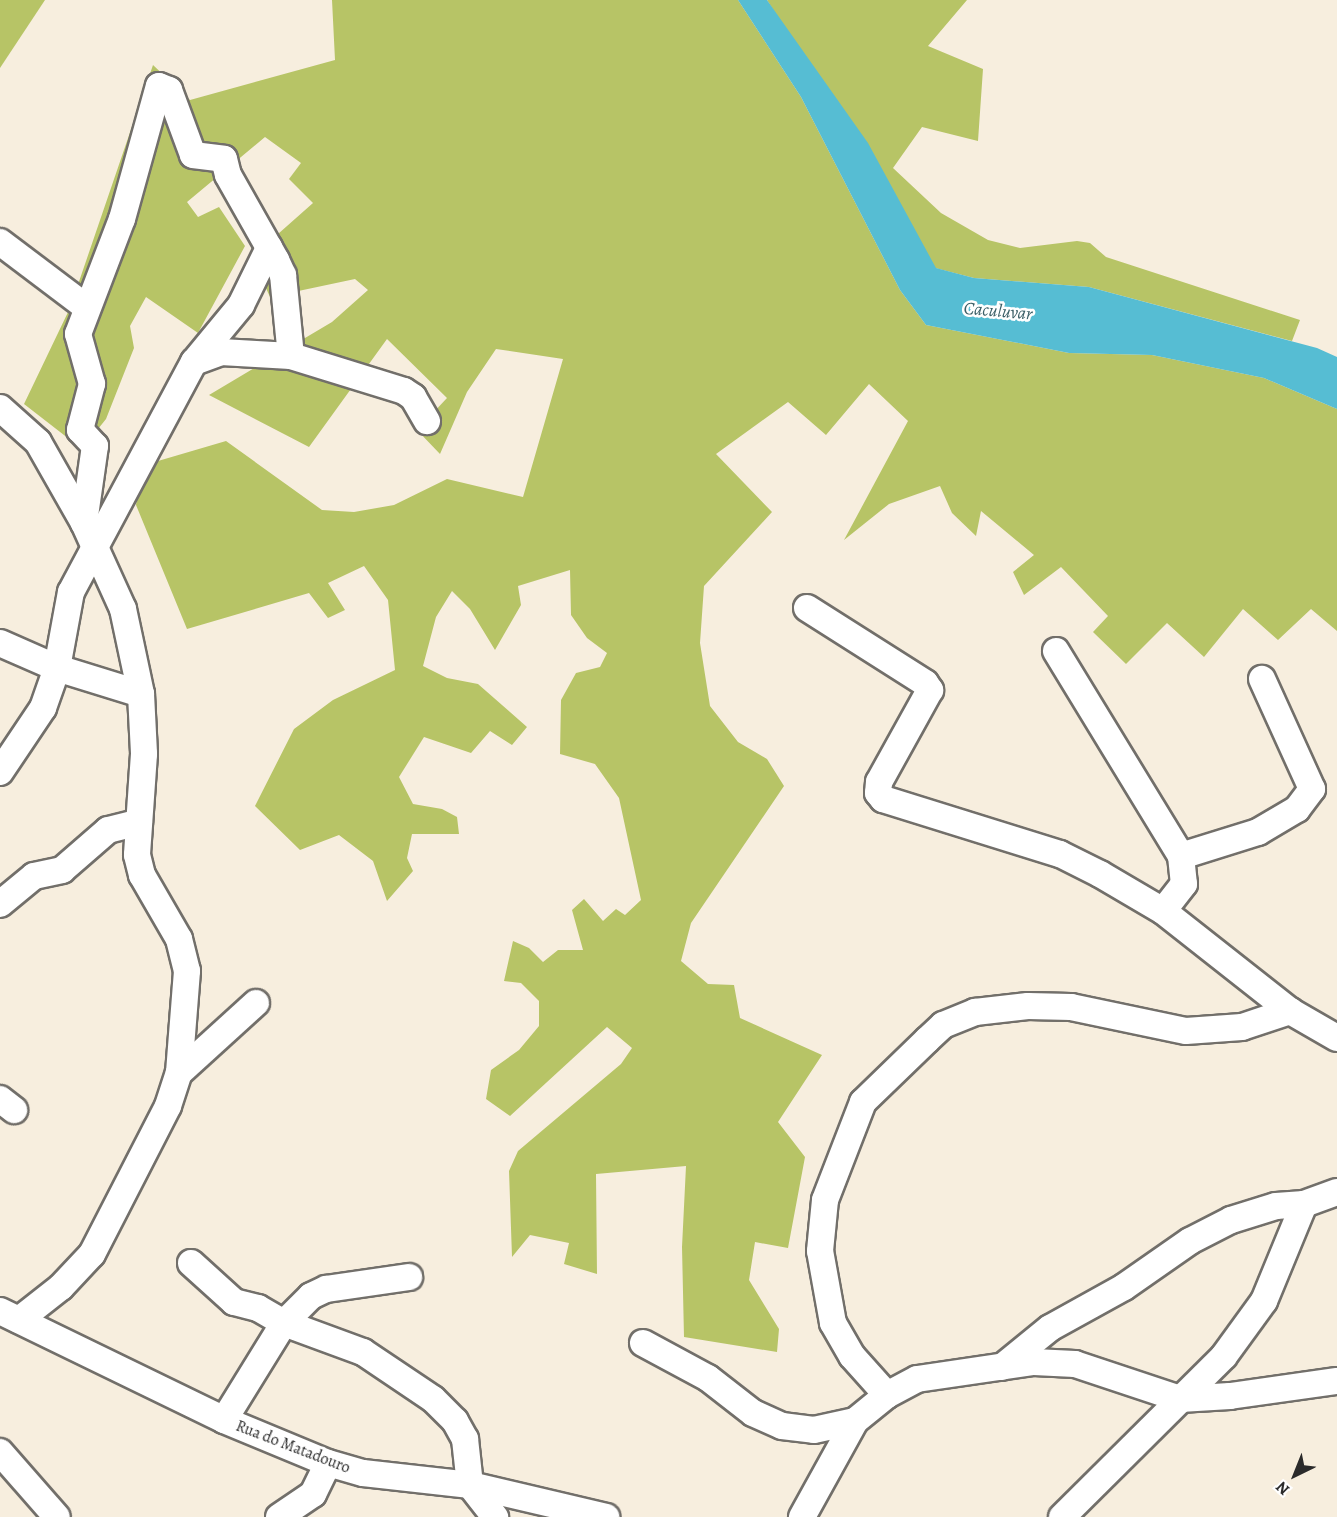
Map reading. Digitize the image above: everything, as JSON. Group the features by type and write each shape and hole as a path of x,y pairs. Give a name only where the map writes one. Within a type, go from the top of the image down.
{"street":[{"path":"84,523 95,447 80,430 92,384 77,340 86,307 122,219 159,86 170,90 193,154 202,159 224,159 228,175 283,274 291,356"},
{"path":"0,242 86,307"},
{"path":"0,772 43,708 57,668 72,592 95,546 194,362 241,305 269,248"},
{"path":"194,362 221,352 291,356 404,391 413,397 427,421"},
{"path":"0,408 38,442 84,523 123,609 141,694 144,754 137,855 142,875 179,939 187,971 179,1072 168,1106 92,1254 61,1287 10,1316"},
{"path":"807,608 925,683 930,690 879,782 878,793 883,799 1060,854 1163,912 1290,1011 1337,1038"},
{"path":"0,643 57,668 141,694"},
{"path":"1056,651 1182,856 1184,884 1163,912"},
{"path":"1182,856 1258,832 1297,809 1312,789 1262,679"},
{"path":"0,904 34,876 62,870 108,830 138,822"},
{"path":"179,1072 256,1003"},
{"path":"886,1395 852,1356 834,1323 820,1251 825,1200 863,1102 927,1040 943,1026 975,1012 1028,1006 1071,1007 1186,1031 1242,1028 1290,1011"},
{"path":"1002,1367 1050,1328 1124,1287 1190,1241 1231,1220 1276,1206 1304,1204 1337,1192"},
{"path":"1062,1517 1224,1356 1264,1301 1304,1204"},
{"path":"191,1263 234,1302 258,1308 284,1323 363,1352 433,1400 455,1421 465,1439 470,1485 495,1517"},
{"path":"224,1420 284,1323 317,1292 409,1277"},
{"name":"Rua do Matadouro","path":"10,1316 224,1420 328,1462 363,1473 470,1485 606,1517"},
{"path":"644,1342 708,1378 753,1413 782,1425 814,1430 855,1420"},
{"path":"802,1517 855,1420 886,1395 917,1379 1034,1362 1075,1364 1180,1399 1337,1381"},
{"path":"0,1452 45,1513"},
{"path":"279,1517 313,1494 328,1462"}],"green space":[{"path":"0,0 45,0 0,68"},
{"path":"332,0 738,0 801,97 900,290 926,325 1069,353 1152,355 1264,378 1337,409 1337,631 1311,609 1278,640 1243,609 1204,657 1167,623 1126,664 1093,632 1108,616 1061,567 1024,595 1013,572 1034,555 981,511 976,536 952,513 940,486 889,504 844,540 908,421 869,384 826,435 788,402 716,454 772,512 704,586 700,643 710,706 738,742 767,759 784,786 691,923 681,961 708,984 734,985 740,1018 822,1055 778,1122 805,1157 788,1248 755,1242 749,1280 779,1329 777,1352 684,1337 682,1247 686,1166 596,1174 597,1274 564,1264 569,1243 530,1235 512,1257 509,1171 518,1151 621,1064 632,1048 607,1027 510,1116 486,1099 491,1070 519,1050 539,1026 539,1001 521,983 504,981 513,941 529,948 543,962 558,950 583,950 572,910 584,899 603,921 616,909 625,915 641,900 619,798 595,764 560,754 561,700 576,673 600,667 607,653 587,638 571,615 570,570 518,586 521,605 495,650 470,609 452,591 436,617 423,666 447,678 478,684 527,727 512,745 490,731 471,753 424,737 399,777 413,804 442,809 457,817 459,834 412,834 407,858 413,871 387,901 373,861 339,835 300,850 255,806 294,729 333,700 395,670 388,600 364,566 328,583 345,610 328,618 309,593 187,629 136,505 141,466 226,441 322,510 354,512 394,505 447,479 523,497 563,359 496,349 467,392 440,454 417,430 447,398 387,339 309,447 209,395 332,322 368,290 355,279 270,297 252,257 313,203 289,179 301,163 265,137 187,202 198,217 219,207 245,246 198,333 146,297 130,326 134,348 106,419 82,449 24,404 70,308 153,65 190,100 335,60"},
{"path":"767,0 967,0 928,46 983,69 978,141 922,127 893,168 941,213 988,240 1020,248 1077,241 1090,243 1106,257 1300,320 1292,341 1089,287 974,278 935,268"}],"water":[{"name":"Caculuvar","path":"738,0 767,0 868,143 936,268 974,278 1089,287 1317,348 1337,357 1337,409 1264,378 1152,355 1069,353 926,325 900,290 801,97"}]}
